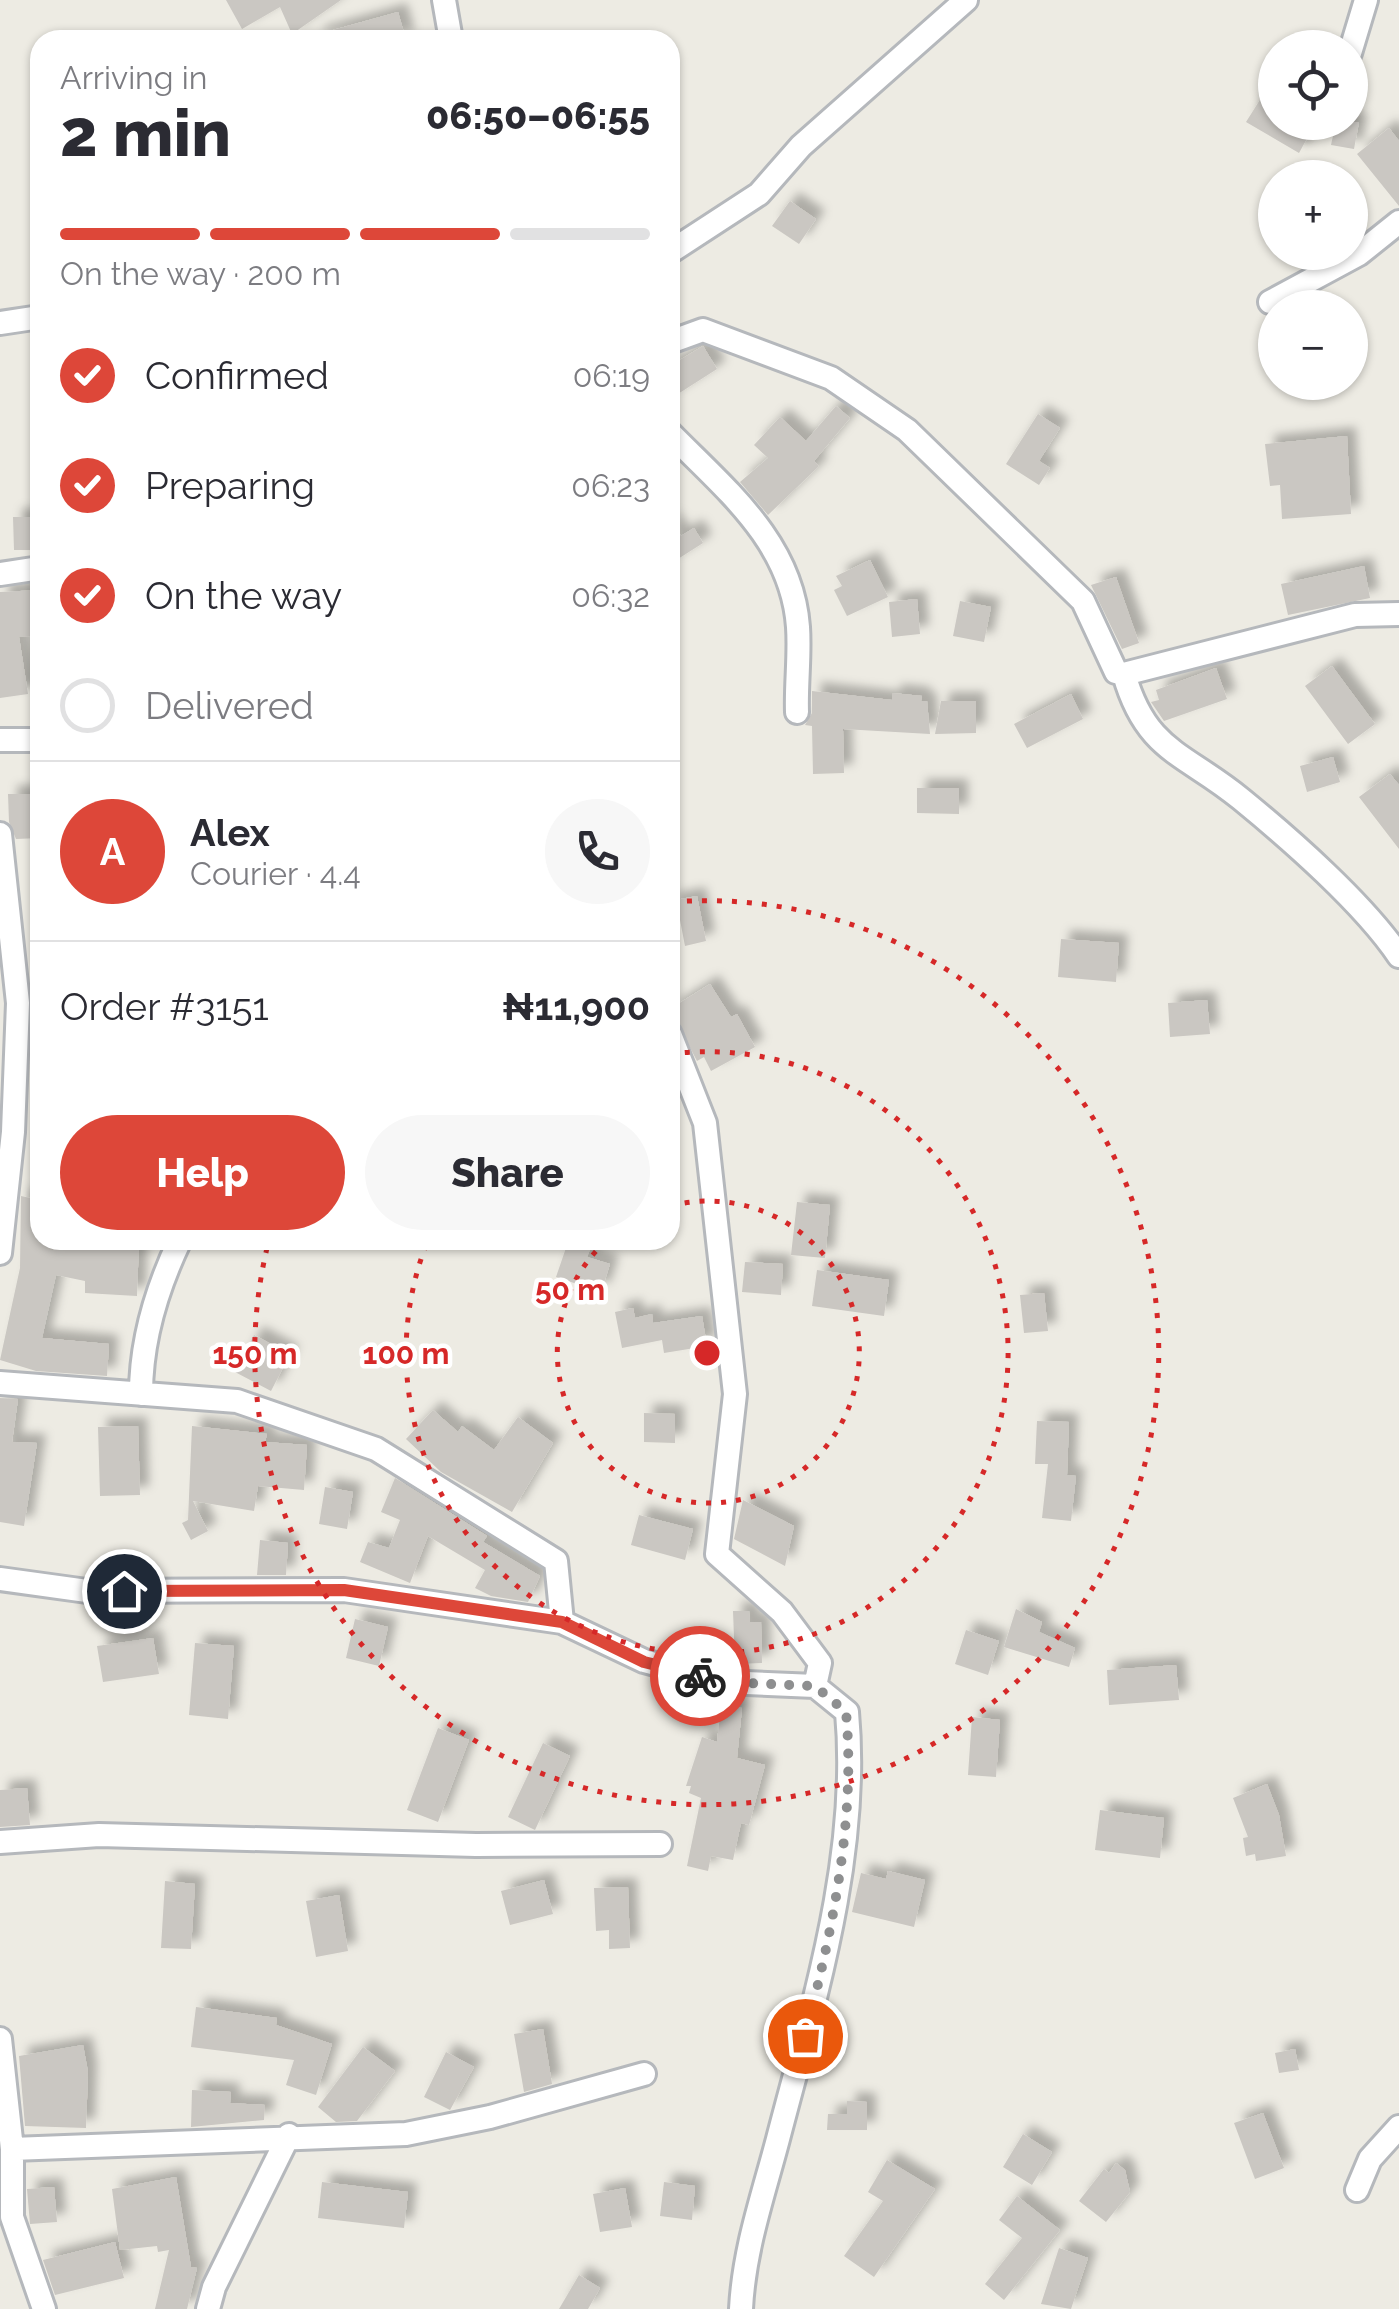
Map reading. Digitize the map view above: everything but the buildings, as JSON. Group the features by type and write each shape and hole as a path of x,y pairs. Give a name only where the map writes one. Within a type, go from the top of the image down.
{"street":[{"path":"444,0 449,30"},
{"path":"680,245 759,194 800,146 966,0"},
{"path":"1357,30 1366,0"},
{"path":"1292,290 1359,254 1399,222"},
{"path":"0,323 30,318"},
{"path":"680,338 703,330 831,378 907,430 1083,601 1111,668 1124,674 1355,615 1399,614"},
{"path":"680,443 764,528 787,576 798,626 797,712"},
{"path":"0,574 30,570"},
{"path":"1124,674 1132,703 1161,746 1239,797 1378,926 1399,956"},
{"path":"0,740 30,740"},
{"path":"0,834 18,1003 13,1132 0,1253"},
{"path":"680,1059 705,1123 735,1394 717,1554 792,1625 820,1664 815,1686"},
{"path":"142,1394 141,1356 165,1271 175,1250"},
{"path":"0,1383 237,1401 376,1449 556,1561 562,1622"},
{"path":"0,1579 87,1591 344,1590 562,1622 644,1662 722,1682 815,1686 846,1712 852,1771 823,1970 744,2257 740,2309"},
{"path":"0,1842 99,1835 476,1845 660,1844"},
{"path":"0,2039 12,2148 12,2217 44,2309"},
{"path":"12,2148 406,2134 490,2117 644,2074"},
{"path":"1357,2190 1370,2159 1399,2127"},
{"path":"208,2309 214,2286 289,2136"}],"way so far":[{"path":"700,1676 722,1682 815,1686 846,1712 852,1771 823,1970 805,2036"}],"route":[{"path":"124,1591 344,1590 562,1622 644,1662 700,1676"}]}
